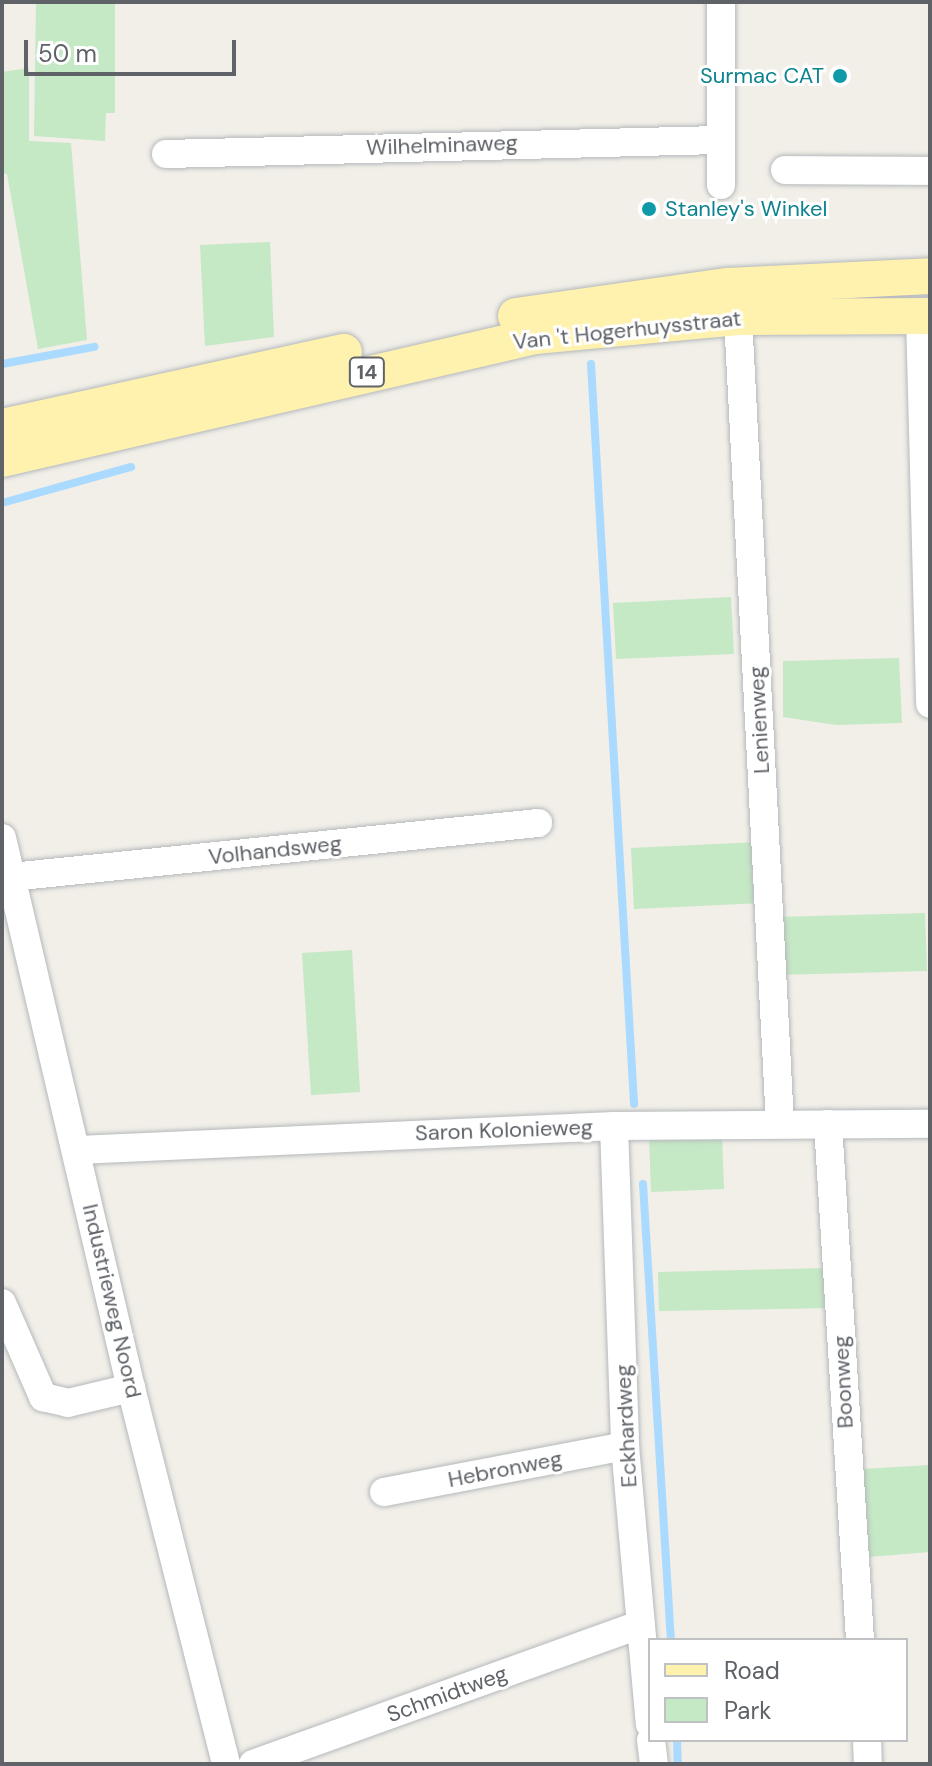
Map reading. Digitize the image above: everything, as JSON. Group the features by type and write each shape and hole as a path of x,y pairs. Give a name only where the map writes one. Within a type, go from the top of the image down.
{"main road":[{"name":"Van 't Hogerhuysstraat","path":"2,427 535,312 728,286 930,276"},
{"name":"Van 't Hogerhuysstraat","path":"2,459 535,336 738,317 925,316"}],"street":[{"path":"721,2 718,140 721,185"},
{"name":"Wilhelminaweg","path":"166,154 718,140"},
{"path":"785,170 930,171"},
{"path":"925,316 930,704"},
{"name":"Lenienweg","path":"738,317 780,1123"},
{"name":"Volhandsweg","path":"11,877 538,823"},
{"name":"Industrieweg Noord","path":"2,838 78,1150 131,1388 226,1764"},
{"name":"Boonweg","path":"828,1124 860,1638"},
{"name":"Saron Kolonieweg","path":"78,1150 614,1126 930,1124"},
{"name":"Eckhardweg","path":"614,1126 625,1446 648,1702"},
{"path":"2,1303 43,1397 68,1403 131,1388"},
{"name":"Hebronweg","path":"384,1492 625,1446"},
{"name":"Schmidtweg","path":"253,1764 641,1624"},
{"path":"651,1742 654,1764"},
{"path":"867,1742 868,1764"}],"green space":[{"path":"36,2 115,2 115,113 106,113 105,141 34,136"},
{"path":"29,68 29,141 71,143 87,340 38,349 7,174 2,173 2,72"},
{"path":"270,242 274,337 205,346 200,245"},
{"path":"731,597 734,654 616,659 613,603"},
{"path":"899,658 902,723 836,725 783,717 783,661"},
{"path":"759,842 762,903 634,909 631,848"},
{"path":"925,913 927,971 778,975 776,917"},
{"path":"352,950 360,1092 311,1095 302,953"},
{"path":"722,1134 724,1189 651,1192 649,1137"},
{"path":"830,1268 831,1308 659,1311 658,1272"},
{"path":"930,1465 930,1552 868,1557 862,1469"}],"waterway":[{"path":"2,364 94,347"},
{"path":"591,364 634,1104"},
{"path":"2,503 131,467"},
{"path":"643,1184 671,1638"},
{"path":"677,1742 678,1764"}],"place":[{"name":"Surmac CAT","path":"840,76"},
{"name":"Stanley's Winkel","path":"649,209"}]}
